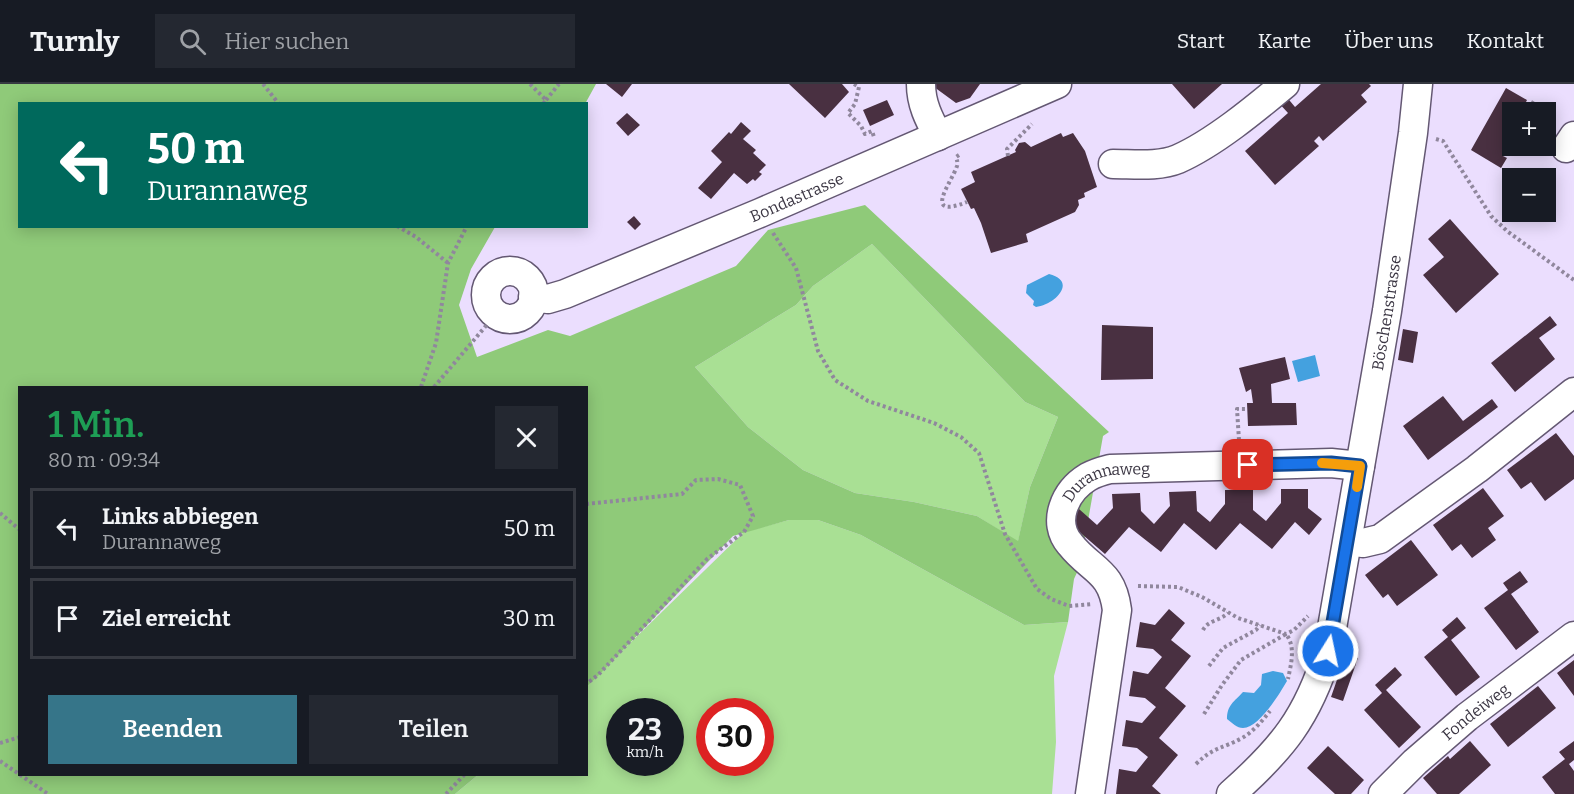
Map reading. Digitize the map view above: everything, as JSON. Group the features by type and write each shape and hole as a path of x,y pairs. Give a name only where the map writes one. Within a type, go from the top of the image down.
{"street":[{"path":"921,84 921,96 925,110 938,136"},
{"name":"Bondastrasse","path":"533,297 548,299 565,294 760,213 1057,84"},
{"path":"1113,164 1153,164 1177,159 1212,139 1285,84"},
{"name":"Böschenstrasse","path":"1231,794 1274,754 1302,716 1321,674 1328,651 1348,541 1409,159 1418,84"},
{"path":"504,271 513,271 529,280 533,288 533,297 531,305 519,316 511,319 503,318 489,307 486,290 496,275 504,271"},
{"path":"1348,541 1363,543 1380,539 1477,469 1574,392"},
{"name":"Durannaweg","path":"1090,794 1117,610 1115,595 1109,583 1065,538 1060,522 1071,492 1086,478 1110,469 1331,463 1360,466"},
{"name":"Fondeiweg","path":"1383,794 1415,762 1467,717 1574,636"}],"path":[{"path":"263,84 277,102"},
{"path":"530,84 544,102 559,84"},
{"path":"854,84 859,87 858,93 855,104 848,113 861,126 864,133"},
{"path":"1008,156 1007,149 1024,132"},
{"path":"1433,138 1443,141 1491,216 1507,231 1574,280"},
{"path":"957,159 957,165 943,193 942,200 948,207 968,202"},
{"path":"400,228 416,237 448,263"},
{"path":"421,386 436,344 448,263 467,228"},
{"path":"772,232 795,268 818,351 835,380 868,401 934,423 962,437 979,453 1005,534 1037,589 1068,606 1098,602"},
{"path":"435,386 495,314"},
{"path":"1238,438 1237,410 1248,409"},
{"path":"588,504 682,494 696,480 718,479 740,485 753,516 744,532 706,559 598,675 588,682"},
{"path":"0,513 18,528"},
{"path":"1132,588 1140,585 1178,587 1202,597 1238,618 1286,634 1292,650 1288,682"},
{"path":"1203,630 1210,622 1220,620 1229,613"},
{"path":"1204,714 1221,685 1241,660 1293,630 1309,616"},
{"path":"1209,666 1223,648 1256,630 1260,625"},
{"path":"1196,764 1208,753 1250,733 1275,706"},
{"path":"0,743 18,738"},
{"path":"0,761 18,773"},
{"path":"22,776 48,794"},
{"path":"446,794 463,776"}],"green space":[{"path":"0,84 596,84 586,102 18,102 18,228 494,228 471,269 459,305 477,357 548,330 570,336 736,266 768,230 865,205 1109,432 1103,436 1080,566 1074,579 1068,622 1024,625 861,535 818,520 789,520 733,536 588,685 588,386 18,386 18,776 477,776 455,794 0,794","holes":["872,244 1025,402 1058,417 1030,487 1018,541 977,516 914,502 855,493 803,470 748,427 695,367 796,305 813,286"]},
{"path":"872,244 1025,402 1058,417 1030,487 1018,542 977,516 914,502 855,493 803,470 748,427 695,367 796,305 813,286"},
{"path":"789,520 818,520 861,535 1024,625 1068,622 1054,676 1056,742 1052,794 455,794 477,776 588,776 588,684 744,532"}],"water":[{"path":"1049,274 1058,277 1063,287 1056,298 1036,307 1033,305 1034,301 1026,293 1027,285"},
{"path":"1315,355 1320,376 1298,382 1292,361"},
{"path":"1273,671 1283,673 1287,681 1262,716 1256,722 1243,728 1227,719 1228,710 1234,701 1243,692 1254,693 1261,685 1262,674"}],"building":[{"path":"606,84 632,84 622,97"},
{"path":"789,84 842,84 849,92 825,118"},
{"path":"930,84 980,84 970,98 956,103"},
{"path":"1172,84 1222,84 1194,109"},
{"path":"1321,84 1369,84 1371,86 1361,95 1367,102 1323,141 1319,136 1314,141 1319,146 1275,185 1245,151 1288,113 1277,101 1285,95 1295,107"},
{"path":"1506,88 1527,100 1526,102 1502,102 1502,156 1507,158 1501,168 1471,150"},
{"path":"887,100 894,115 870,126 863,110"},
{"path":"627,113 640,125 628,136 616,123"},
{"path":"741,122 751,131 743,139 756,150 753,153 766,165 759,172 762,174 755,181 753,179 747,184 734,173 711,199 698,188 722,162 711,151"},
{"path":"1061,133 1063,137 1073,133 1085,151 1097,187 1084,193 1085,197 1078,200 1079,205 1075,212 1026,234 1028,242 991,253 974,208 971,209 961,189 975,182 971,172 1016,152 1019,143 1025,142 1031,147"},
{"path":"634,216 641,224 635,230 627,222"},
{"path":"1450,219 1499,274 1456,313 1423,275 1444,257 1428,239"},
{"path":"1550,316 1557,325 1539,338 1555,359 1515,392 1491,363"},
{"path":"1102,325 1153,327 1153,379 1101,380"},
{"path":"1403,329 1418,332 1413,363 1398,360"},
{"path":"1285,357 1290,379 1271,384 1272,403 1296,403 1297,425 1248,426 1247,403 1253,403 1251,389 1246,392 1239,368"},
{"path":"1443,396 1463,421 1492,399 1498,407 1428,460 1403,426"},
{"path":"1556,433 1574,456 1574,479 1545,501 1531,482 1521,489 1507,470"},
{"path":"1483,488 1504,516 1488,528 1496,540 1472,558 1461,544 1452,551 1433,525"},
{"path":"1281,489 1308,489 1308,508 1322,519 1309,535 1295,522 1272,549 1240,523 1216,550 1184,523 1161,552 1129,527 1105,554 1076,529 1075,515 1079,509 1097,525 1113,508 1112,494 1140,493 1141,511 1154,524 1170,506 1169,492 1196,491 1197,511 1210,522 1225,504 1225,490 1253,490 1253,510 1266,521 1281,503"},
{"path":"1411,540 1438,575 1397,606 1388,594 1383,598 1365,575"},
{"path":"1520,571 1528,582 1511,594 1539,632 1516,650 1484,608 1508,590 1503,583"},
{"path":"1169,609 1185,623 1171,640 1191,656 1165,688 1186,706 1159,738 1178,755 1152,786 1161,794 1116,794 1119,769 1136,772 1148,757 1137,748 1122,746 1126,720 1142,723 1156,707 1145,698 1129,696 1133,671 1148,674 1162,657 1153,649 1136,647 1140,622 1155,625"},
{"path":"1457,617 1466,628 1451,640 1480,677 1456,696 1424,657 1448,637 1442,630"},
{"path":"1346,654 1358,658 1343,701 1331,697"},
{"path":"1574,660 1574,696 1557,673"},
{"path":"1395,667 1402,675 1386,690 1421,727 1399,748 1364,710 1382,693 1375,685"},
{"path":"1538,686 1556,708 1508,747 1490,724"},
{"path":"1470,741 1491,765 1459,794 1437,794 1423,778 1448,756 1450,759"},
{"path":"1574,741 1574,760 1569,764 1574,771 1574,794 1555,794 1542,777 1565,759 1559,752"},
{"path":"1328,746 1364,780 1351,794 1335,794 1307,768"}],"slow traffic":[{"path":"1322,463 1360,466 1357,487"}],"route":[{"path":"1248,465 1340,463 1360,466 1328,651"}]}
